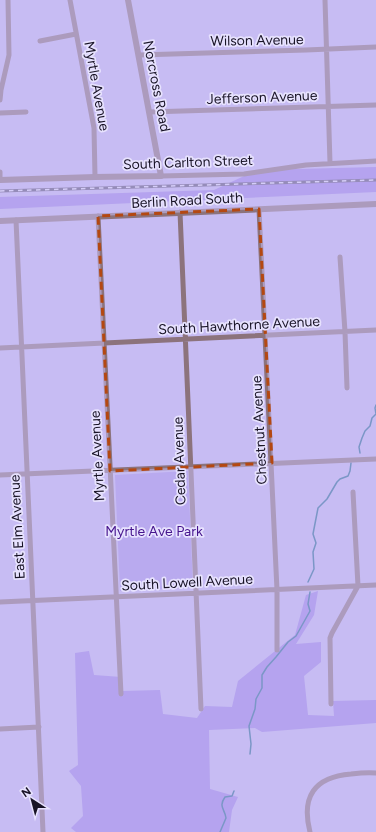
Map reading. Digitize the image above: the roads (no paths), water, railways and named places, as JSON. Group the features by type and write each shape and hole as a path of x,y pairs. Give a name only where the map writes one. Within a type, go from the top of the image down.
{"street":[{"path":"0,100 9,55 8,0"},
{"name":"Myrtle Avenue","path":"70,0 94,128 95,177"},
{"name":"Norcross Road","path":"128,0 162,176"},
{"path":"325,0 330,163"},
{"path":"40,41 76,34"},
{"name":"Wilson Avenue","path":"139,55 327,50 376,47"},
{"name":"Jefferson Avenue","path":"149,112 376,105"},
{"path":"0,113 26,112"},
{"name":"South Carlton Street","path":"0,180 244,174 306,165 376,161"},
{"path":"0,172 0,180"},
{"name":"Berlin Road South","path":"0,221 376,204"},
{"name":"Chestnut Avenue","path":"259,209 272,463 277,590 277,650"},
{"name":"Cedar Avenue","path":"180,212 201,709"},
{"name":"Myrtle Avenue","path":"98,216 121,694"},
{"name":"East Elm Avenue","path":"16,220 43,832"},
{"path":"340,258 347,388"},
{"name":"South Hawthorne Avenue","path":"0,348 186,339 266,337 376,330"},
{"path":"0,475 376,459"},
{"path":"331,704 330,638 358,586 353,492"},
{"name":"South Lowell Avenue","path":"0,602 376,585"},
{"path":"0,729 39,727"},
{"path":"310,832 307,807 312,792 317,786 331,778 345,775 376,773"}],"waterway":[{"path":"360,453 359,447 365,431 370,426 372,418 376,414 376,405"},
{"path":"308,582 314,569 313,552 316,543 313,534 318,508 327,499 337,482 348,476 351,463"},
{"path":"250,754 251,744 249,726 255,709 256,699 262,688 262,675 288,642 296,636 310,611 308,604 310,592"},
{"path":"220,832 226,818 222,806 223,800 225,797 232,796 234,791"}],"railway":[{"path":"0,191 376,180"}],"park label":[{"name":"Myrtle Ave Park","path":"154,531"}]}
